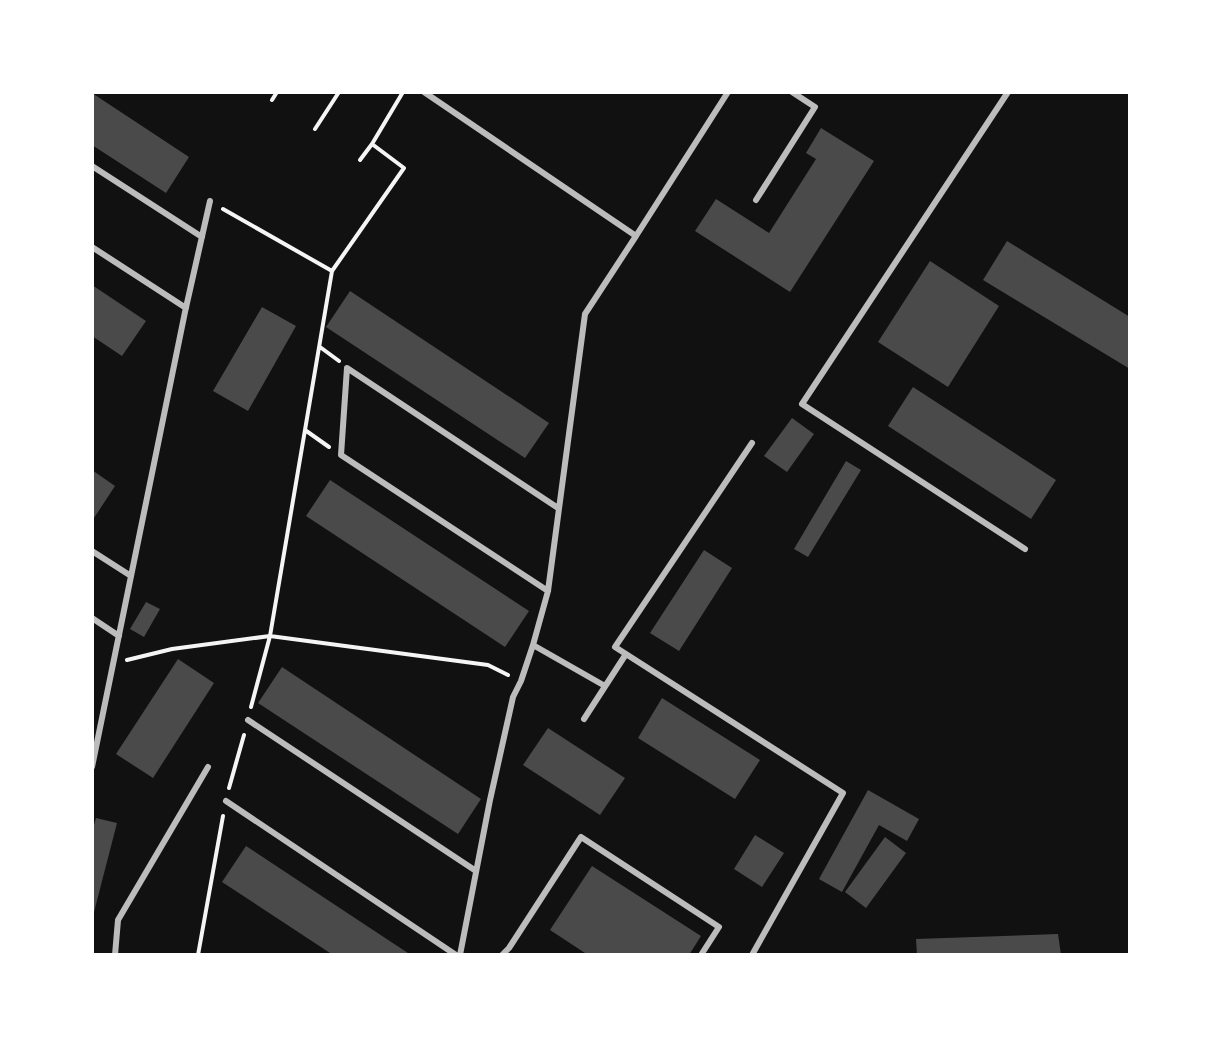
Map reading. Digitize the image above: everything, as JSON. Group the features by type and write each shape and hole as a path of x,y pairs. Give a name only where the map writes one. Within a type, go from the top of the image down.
{"lane":[{"path":"424,92 636,236"},
{"path":"226,801 458,955 513,697 533,645 548,591 585,314 728,92"},
{"path":"756,200 815,107 792,92"},
{"path":"1008,92 802,404 1025,549"},
{"path":"92,166 202,237"},
{"path":"92,767 210,201"},
{"path":"92,247 186,308"},
{"path":"548,591 341,455 347,368 558,508"},
{"path":"752,443 615,647 843,793 752,955"},
{"path":"92,551 131,576"},
{"path":"92,618 119,636"},
{"path":"533,645 605,686"},
{"path":"584,719 626,654"},
{"path":"248,720 476,871"},
{"path":"115,955 118,920 208,767"},
{"path":"502,955 581,837 719,927 701,955"}],"path":[{"path":"272,100 277,92"},
{"path":"315,129 339,92"},
{"path":"360,160 403,92"},
{"path":"198,955 226,801 270,636 332,271 404,168 372,144"},
{"path":"210,201 332,271"},
{"path":"319,346 347,368"},
{"path":"305,430 341,455"},
{"path":"113,663 172,649 270,636 488,665 521,681"}],"building":[{"path":"92,93 189,157 166,193 92,145"},
{"path":"821,128 874,161 790,292 695,231 716,199 769,233 816,159 806,153"},
{"path":"1007,241 1130,317 1130,369 983,280"},
{"path":"930,261 999,306 948,387 878,342"},
{"path":"92,285 146,321 122,356 92,336"},
{"path":"350,291 549,423 525,458 326,327"},
{"path":"262,307 296,326 248,411 213,391"},
{"path":"913,387 1056,480 1031,519 888,426"},
{"path":"792,418 814,434 787,472 764,456"},
{"path":"846,461 861,470 808,557 794,549"},
{"path":"92,470 115,486 92,521"},
{"path":"330,480 529,611 505,647 306,516"},
{"path":"704,550 732,568 679,651 650,633"},
{"path":"146,602 160,609 144,637 130,629"},
{"path":"178,659 214,683 153,778 116,754"},
{"path":"282,667 481,799 458,834 258,703"},
{"path":"662,698 760,760 735,799 638,738"},
{"path":"548,728 625,778 600,815 523,765"},
{"path":"868,790 919,819 907,841 879,825 842,892 819,879"},
{"path":"96,818 117,823 93,916 92,832"},
{"path":"755,835 784,853 762,887 734,869"},
{"path":"885,837 906,853 866,908 845,892"},
{"path":"246,846 411,955 333,955 222,882"},
{"path":"592,866 701,936 689,955 588,955 550,930"},
{"path":"1058,934 1061,955 917,955 916,939"}]}
